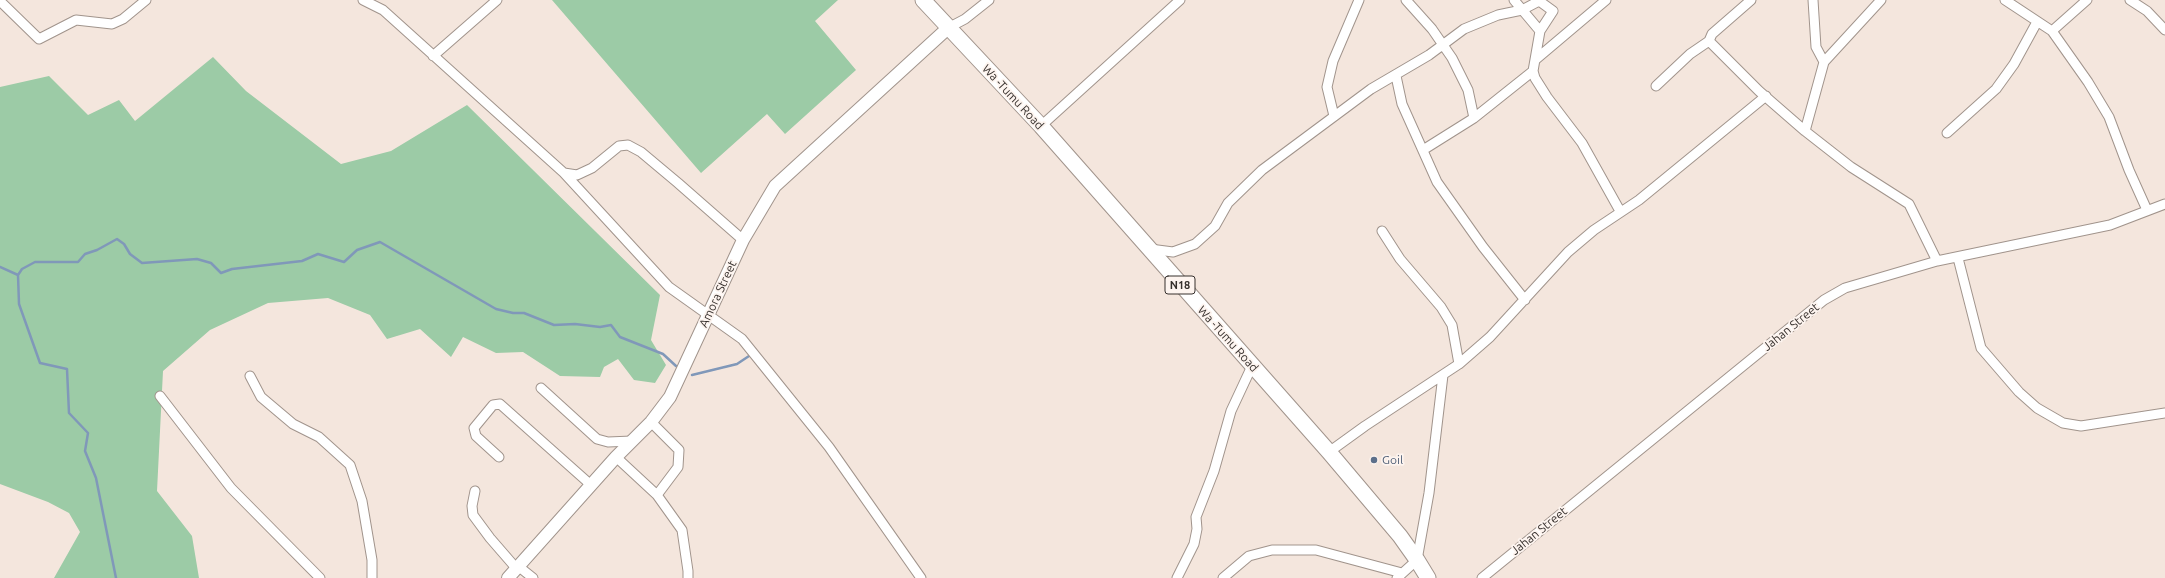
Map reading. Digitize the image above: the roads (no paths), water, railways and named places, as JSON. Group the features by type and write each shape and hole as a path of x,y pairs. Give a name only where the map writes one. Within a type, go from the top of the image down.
{"highway":[{"name":"Wa -Tumu Road","path":"923,0 1041,126 1148,249 1329,452 1418,560 1428,578"}],"street":[{"path":"0,1 39,39 76,20 112,24 124,19 146,0"},
{"path":"363,0 383,10 564,173 669,287 709,314 742,339 819,435 878,515 921,578"},
{"path":"433,56 497,0"},
{"path":"948,28 989,0"},
{"path":"1041,126 1180,0"},
{"path":"1334,116 1327,87 1333,61 1359,0"},
{"path":"1406,0 1432,29 1443,45 1468,90 1474,118"},
{"path":"1514,0 1540,31"},
{"path":"1148,249 1173,252 1195,244 1215,226 1228,203 1262,170 1371,89 1396,76 1443,45 1464,29 1498,15 1522,10 1540,0 1553,11 1540,31 1533,71 1547,98 1582,144 1620,211"},
{"path":"1535,60 1606,0"},
{"path":"1656,86 1690,54 1709,41 1712,34 1751,0"},
{"path":"1813,0 1816,46 1824,62"},
{"path":"1805,130 1824,62 1881,0"},
{"path":"2005,0 2052,31 2099,98 2147,210"},
{"path":"2052,31 2087,0"},
{"path":"2130,0 2146,11 2165,30"},
{"path":"1947,133 1996,89 2014,64 2037,22"},
{"name":"Amora Street","path":"508,578 616,457 651,422 670,396 743,240 775,186 948,28"},
{"path":"1709,41 1766,96 1805,130 1851,167 1909,204 1937,261"},
{"path":"1423,150 1474,118 1533,71"},
{"path":"1396,76 1402,104 1437,182 1483,247 1525,300"},
{"path":"1329,452 1365,426 1459,364 1490,337 1568,252 1620,211 1656,186 1766,96"},
{"path":"564,173 577,175 592,168 619,146 628,145 641,152 743,240"},
{"name":"Jahan Street","path":"1482,578 1824,300 1845,288 1937,261 1958,258 2110,225 2165,204"},
{"path":"1382,231 1400,259 1441,307 1452,325 1459,364"},
{"path":"1958,258 1981,348 2019,392 2038,408 2052,418 2081,426 2165,413"},
{"path":"1178,578 1194,544 1198,529 1196,517 1214,471 1231,411 1252,366"},
{"path":"1223,578 1249,556 1272,550 1316,550 1399,576 1418,560 1429,493 1443,375"},
{"path":"250,376 261,397 293,424 319,437 350,465 362,501 372,560 372,578"},
{"path":"541,388 597,439 608,442 632,441"},
{"path":"160,396 231,488 320,578"},
{"path":"499,457 476,436 474,428 493,405 500,404 591,485"},
{"path":"651,422 679,450 680,455 678,467 657,495"},
{"path":"616,457 657,495 682,530 688,578"},
{"path":"475,491 472,506 473,515 490,538 517,567 533,578"}],"waterway":[{"path":"18,275 22,269 35,262 78,262 85,254 97,250 117,239 124,244 130,254 142,263 197,259 211,263 221,273 232,269 302,261 318,254 344,262 357,250 380,242 496,309 513,313 524,313 554,325 575,324 600,327 611,325 620,337 663,354 676,366"},
{"path":"0,267 18,275 19,304 40,363 67,369 69,413 88,433 85,451 96,478 116,578"},
{"path":"692,375 737,364 749,356"}],"place":[{"name":"Goil","path":"1374,460"}]}
